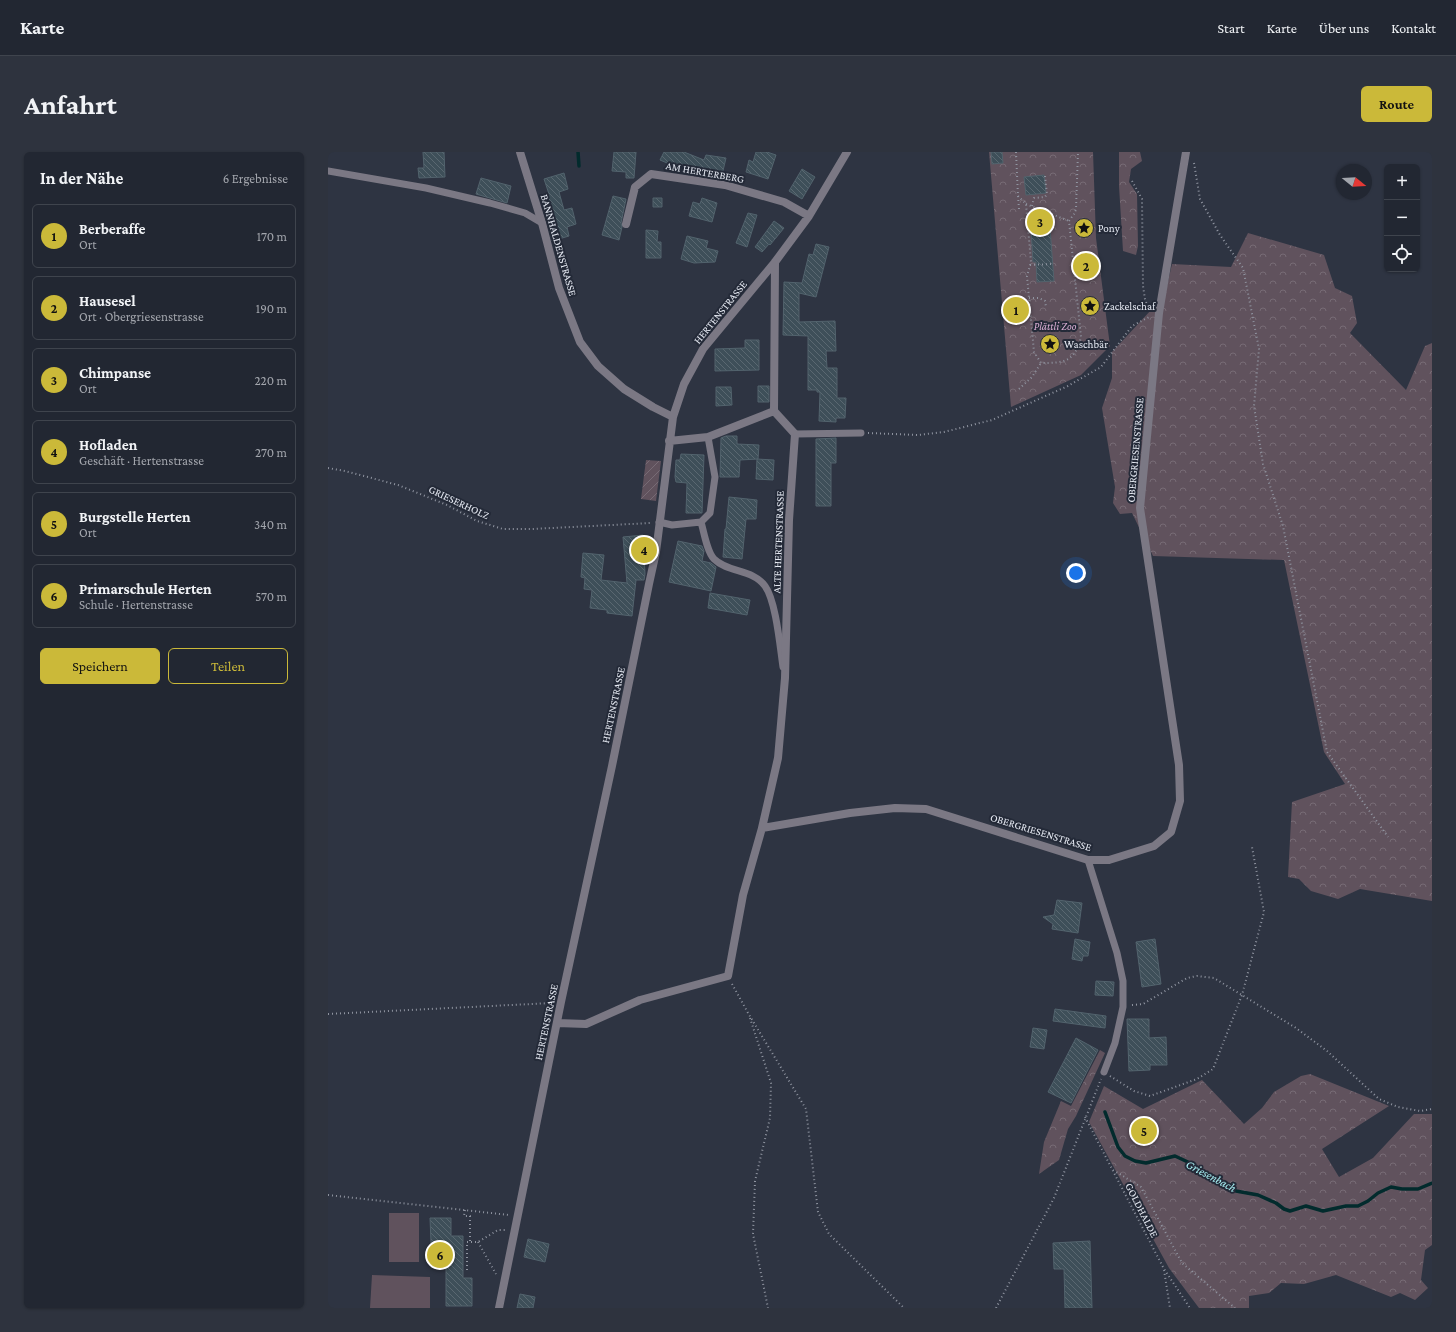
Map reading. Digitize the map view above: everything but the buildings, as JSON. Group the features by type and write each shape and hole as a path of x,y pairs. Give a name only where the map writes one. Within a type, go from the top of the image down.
{"street":[{"name":"BANNHALDENSTRASSE","path":"520,152 542,223 559,288 580,342 598,366 624,389 653,407 673,417"},
{"name":"HERTENSTRASSE","path":"499,1308 561,1002 656,552 673,417 684,384 703,349 775,262 809,216 847,152"},
{"name":"OBERGRIESENSTRASSE","path":"762,828 850,813 895,808 926,809 1088,860 1109,860 1154,846 1171,832 1180,801 1180,765 1140,508 1159,313 1186,152"},
{"name":"AM HERTERBERG","path":"626,224 635,187 650,174 725,185 784,202 809,216"},
{"path":"775,262 774,411 795,434"},
{"path":"669,441 708,437 774,411"},
{"name":"ALTE HERTENSTRASSE","path":"762,828 778,758 785,678 790,520 795,434"},
{"path":"557,1023 586,1024 640,1000 728,976 743,895 762,828"}],"lane":[{"path":"328,171 426,188 525,213 542,223"},
{"path":"795,434 861,433"},
{"path":"659,522 672,525 701,522 710,512 715,477 708,437"},
{"path":"701,522 709,550 713,558 726,566 758,578 768,591 774,610 785,678"},
{"path":"1088,860 1117,953 1123,981 1123,1006 1115,1043 1104,1072"}],"path":[{"path":"1016,152 1019,209"},
{"path":"1041,363 1059,363 1071,357 1078,349 1081,337 1069,221 1076,209 1078,152"},
{"path":"1193,159 1200,199 1220,235 1243,268 1259,349 1254,406 1263,464 1283,526 1327,752 1388,837"},
{"path":"1032,206 1034,198 1045,197 1047,194 1046,176"},
{"path":"1132,181 1142,199 1143,286 1145,299 1148,308 1159,313"},
{"path":"1018,196 1026,204 1069,221"},
{"path":"1026,204 1031,262 1027,276 1034,352 1041,363"},
{"path":"1030,265 1051,264"},
{"path":"1029,298 1039,298 1045,301 1046,307"},
{"path":"861,433 918,435 944,432 992,420 1068,386 1101,367 1132,326 1159,313"},
{"path":"1019,388 1032,377 1041,363"},
{"name":"GRIESERHOLZ","path":"328,468 398,485 447,505 477,521 503,529 532,529 659,522"},
{"path":"996,1308 1054,1198 1104,1072 1134,1091 1150,1096 1197,1079 1213,1069 1242,995 1264,912 1252,847"},
{"path":"728,976 748,1013 806,1109 818,1212 829,1234 904,1308"},
{"path":"1123,1006 1143,1004 1187,978 1197,976 1214,978 1296,1028 1327,1051 1379,1099 1420,1111 1432,1109"},
{"path":"328,1014 561,1002"},
{"path":"748,1013 771,1083 770,1118 755,1181 753,1234 768,1308"},
{"name":"GOLDHALDE","path":"1085,1118 1164,1269 1190,1308"},
{"path":"1112,1169 1141,1187 1182,1263 1235,1308"},
{"path":"328,1195 518,1216"},
{"path":"465,1210 464,1216 470,1216 470,1242 467,1242 467,1270"},
{"path":"470,1242 478,1242 496,1231 503,1229"},
{"path":"478,1242 498,1276 505,1278"},
{"path":"1164,1269 1170,1308"}],"green space":[{"name":"Plättli Zoo","path":"989,152 1093,152 1096,238 1110,346 1081,375 1011,407"},
{"path":"1119,152 1140,152 1142,161 1131,169 1129,182 1137,194 1138,246 1136,255 1123,251 1119,186"},
{"path":"1248,233 1324,255 1335,288 1352,296 1357,323 1350,333 1406,390 1425,346 1432,343 1432,901 1360,889 1338,899 1311,891 1299,879 1288,877 1292,802 1345,784 1324,752 1284,560 1153,556 1132,513 1120,514 1113,503 1115,487 1102,408 1112,378 1112,352 1165,295 1172,264 1231,267"},
{"path":"646,460 661,461 656,501 641,499"},
{"path":"1100,1050 1105,1053 1076,1116 1068,1129 1059,1160 1039,1174 1044,1142 1061,1101 1071,1106"},
{"path":"1310,1074 1389,1106 1322,1149 1339,1177 1373,1158 1414,1114 1432,1114 1432,1245 1425,1250 1421,1280 1428,1288 1415,1300 1400,1293 1391,1297 1336,1275 1304,1284 1281,1283 1269,1293 1249,1296 1249,1308 1199,1308 1169,1268 1089,1122 1104,1086 1143,1109 1202,1080 1244,1124 1262,1108 1274,1092 1301,1076"},
{"path":"389,1213 419,1213 419,1262 389,1262"},
{"path":"372,1275 430,1277 430,1308 370,1308"}],"waterway":[{"path":"578,152 579,166"},
{"name":"Griesenbach","path":"1105,1112 1118,1147 1125,1156 1135,1161 1146,1163 1175,1156 1190,1163 1236,1191 1258,1195 1290,1211 1306,1206 1323,1211 1346,1206 1358,1206 1368,1201 1378,1193 1391,1187 1418,1189 1432,1183"}],"place":[{"name":"Chimpanse","path":"1040,222"},
{"name":"Pony","path":"1084,228"},
{"name":"Hausesel","path":"1086,266"},
{"name":"Zackelschaf","path":"1090,306"},
{"name":"Berberaffe","path":"1016,310"},
{"name":"Waschbär","path":"1050,344"},
{"name":"Hofladen","path":"644,550"},
{"name":"Burgstelle Herten","path":"1144,1131"},
{"name":"Primarschule Herten","path":"440,1255"}]}
